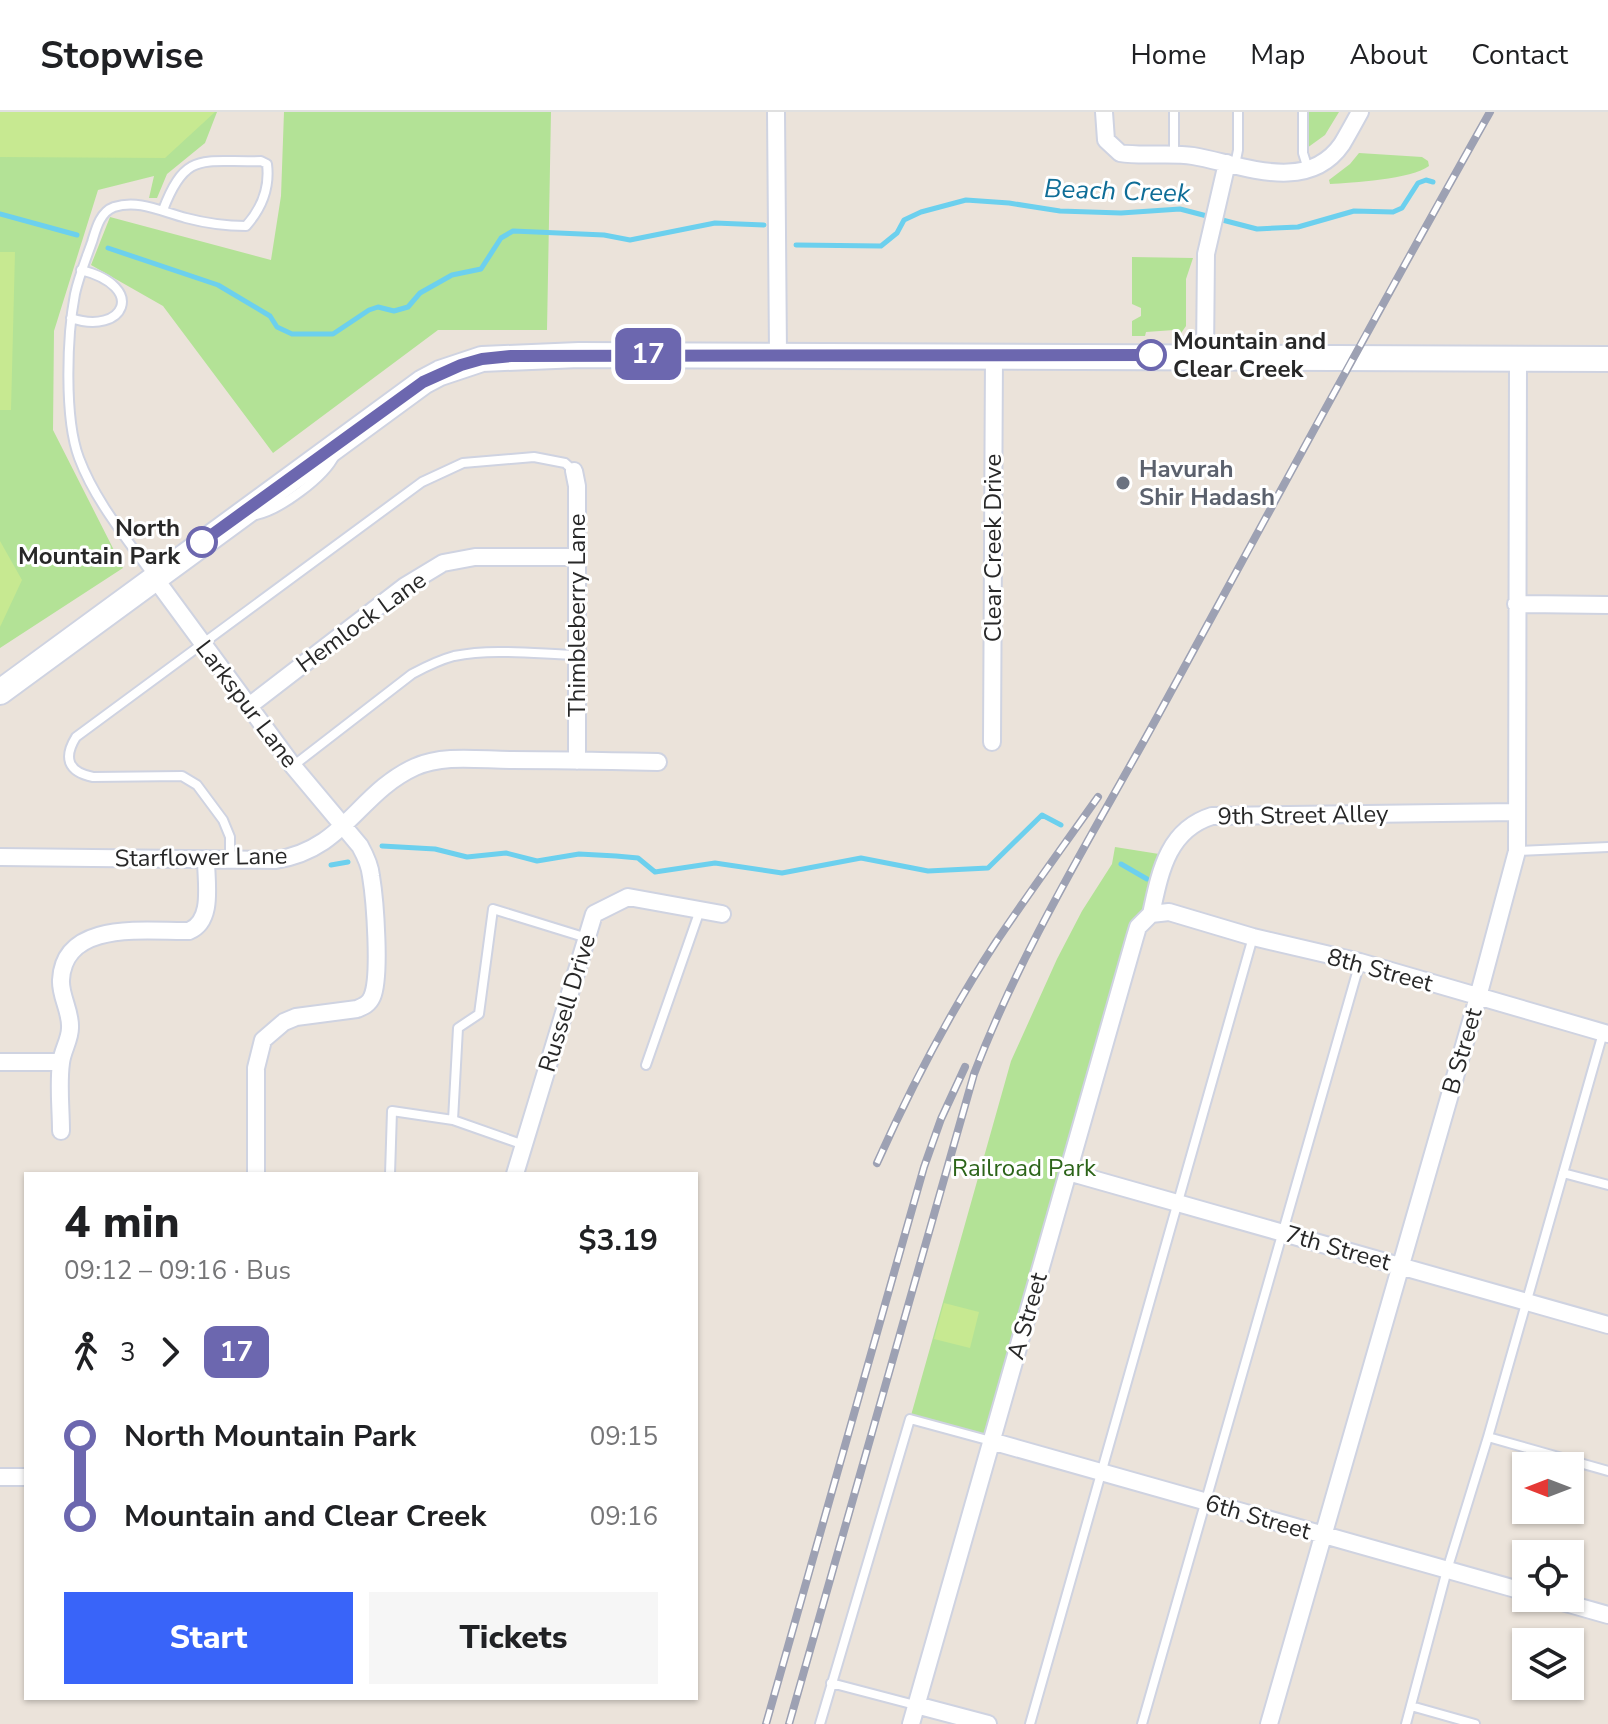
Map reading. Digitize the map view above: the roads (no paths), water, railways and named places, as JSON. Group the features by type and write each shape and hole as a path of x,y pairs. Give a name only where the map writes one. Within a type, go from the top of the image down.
{"street":[{"path":"776,112 778,354"},
{"path":"1104,112 1104,131 1112,148 1130,155 1174,154 1282,174 1308,169 1331,156 1341,146 1360,112"},
{"path":"1205,356 1205,264 1221,188 1231,164"},
{"path":"0,692 423,382 482,359 778,354 1608,359"},
{"name":"Clear Creek Drive","path":"992,742 994,355"},
{"name":"B Street","path":"1269,1724 1517,851 1518,358"},
{"name":"Thimbleberry Lane","path":"574,471 577,486 577,761"},
{"name":"Hemlock Lane","path":"249,706 405,586 443,563 475,557 577,557"},
{"name":"Larkspur Lane","path":"154,577 293,766 366,857 371,875 376,962 373,996 366,1006 357,1009 296,1017 284,1022 263,1040 256,1068 256,1172"},
{"path":"1516,604 1608,605"},
{"name":"Starflower Lane","path":"0,857 289,858 308,852 343,827 396,777 432,761 658,762"},
{"name":"9th Street Alley","path":"1151,914 1161,872 1179,834 1198,820 1212,816 1237,813 1517,812"},
{"path":"61,1131 61,1062 71,1031 61,980 69,956 77,946 97,935 189,931 200,927 205,917 206,859"},
{"name":"Russell Drive","path":"516,1172 594,914 628,897 722,914"},
{"name":"8th Street","path":"1151,914 1169,912 1253,937 1360,962 1606,1033"},
{"name":"A Street","path":"911,1724 1138,927 1151,914"},
{"path":"0,1062 61,1062"},
{"name":"7th Street","path":"1068,1172 1608,1325"},
{"name":"6th Street","path":"991,1441 1512,1588"},
{"path":"0,1477 24,1477"},
{"path":"1584,1608 1608,1615"},
{"path":"916,1705 988,1724"}],"lane":[{"path":"1174,112 1174,154"},
{"path":"1231,164 1238,150 1238,112"},
{"path":"1303,112 1303,153 1308,169"},
{"path":"154,577 109,514 78,457 70,407 71,318 81,270 99,222 113,207 130,205 163,210 186,218 246,226 267,194 267,164 261,161 196,163 177,177 163,210"},
{"path":"71,318 84,323 109,320 121,307 122,299 113,283 101,275 81,270"},
{"path":"230,859 230,837 223,820 197,785 182,776 93,777 80,774 72,767 69,758 69,748 76,737 422,482 445,469 463,463 534,457 554,459 574,471"},
{"path":"293,766 412,674 452,656 483,653 577,655"},
{"path":"1517,851 1608,847"},
{"path":"453,1120 458,1028 479,1014 493,909 587,938"},
{"path":"646,1065 700,910"},
{"path":"1030,1724 1253,937"},
{"path":"1142,1724 1360,962"},
{"path":"1406,1724 1447,1570 1606,1033"},
{"path":"390,1172 392,1111 453,1120 524,1145"},
{"path":"1563,1173 1608,1185"},
{"path":"820,1724 910,1419 991,1441"},
{"path":"1488,1437 1608,1471"},
{"path":"831,1683 916,1705"},
{"path":"1411,1706 1475,1724"}],"waterway":[{"name":"Beach Creek","path":"796,245 881,246 897,233 904,220 966,200 1060,211 1121,213 1180,209 1257,229 1298,227 1354,211 1393,212 1402,208 1418,183 1426,180 1433,182"},
{"name":"Beach Creek","path":"0,214 77,235"},
{"name":"Beach Creek","path":"108,248 218,285 270,316 277,327 292,334 333,334 369,310 378,307 394,311 408,307 420,293 452,275 481,269 501,238 513,231 604,235 630,240 715,223 764,225"},
{"path":"382,846 435,849 467,857 506,853 537,861 579,854 638,858 655,872 715,863 782,873 861,858 928,871 988,868 1042,815 1061,825"},
{"path":"331,865 348,862"},
{"path":"1121,864 1147,879"}],"railway":[{"path":"789,1724 974,1074 994,1025 1039,930 1490,112"},
{"path":"877,1163 917,1078 979,968 1098,797"},
{"path":"766,1724 924,1167 941,1119 965,1067"}],"place":[{"name":"Mountain and Clear Creek","path":"1151,355"},
{"name":"Havurah Shir Hadash","path":"1123,483"},
{"name":"North Mountain Park","path":"202,542"}],"park label":[{"name":"Railroad Park","path":"1024,1168"}]}
